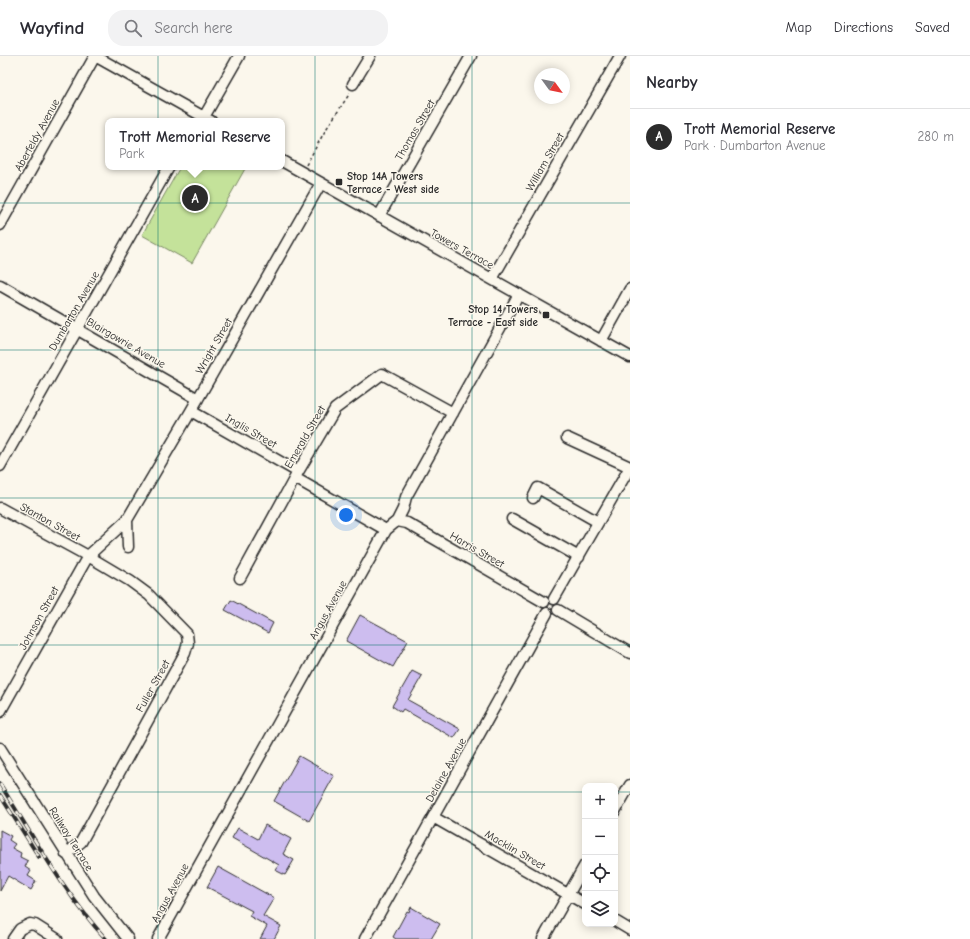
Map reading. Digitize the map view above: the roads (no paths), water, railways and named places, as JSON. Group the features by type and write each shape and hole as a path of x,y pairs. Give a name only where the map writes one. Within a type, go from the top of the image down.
{"street":[{"path":"95,56 202,118 239,56"},
{"name":"Aberfeldy Avenue","path":"0,225 95,56"},
{"path":"354,84 370,56"},
{"name":"Thomas Street","path":"379,216 471,56"},
{"name":"William Street","path":"492,279 620,56"},
{"name":"Towers Terrace","path":"285,163 630,357"},
{"name":"Dumbarton Avenue","path":"0,466 167,170"},
{"name":"Wright Street","path":"88,556 127,520 321,183"},
{"name":"Blairgowrie Avenue","path":"0,285 198,399"},
{"path":"601,341 630,289"},
{"name":"Angus Avenue","path":"158,939 386,530 397,521 403,509 406,497 519,294"},
{"name":"Emerald Street","path":"240,578 335,409 382,374 452,414"},
{"name":"Inglis Street","path":"191,411 386,530"},
{"path":"549,600 558,602 559,608 554,614 546,613 543,607 578,557 630,467 567,438"},
{"path":"533,498 538,488 598,522"},
{"name":"Stanton Street","path":"0,508 88,556"},
{"path":"512,519 578,557"},
{"path":"127,520 128,547"},
{"name":"Harris Street","path":"397,521 406,523 549,600"},
{"name":"Johnson Street","path":"0,712 88,556"},
{"name":"Fuller Street","path":"66,854 81,842 185,653 188,643 187,634 149,595 130,581 88,556"},
{"path":"558,610 630,653"},
{"name":"Delaine Avenue","path":"365,939 546,613"},
{"name":"Railway Terrace","path":"0,748 94,896 128,939"},
{"path":"618,806 630,785"},
{"name":"Macklin Street","path":"433,817 582,902"},
{"path":"543,939 582,870"},
{"path":"618,923 630,930"},
{"path":"13,939 20,930 30,924 35,925 57,939"}],"railway":[{"path":"0,784 76,903 106,939"},
{"path":"0,795 39,857"}],"place":[{"name":"Stop 14A Towers Terrace - West side","path":"339,182"},
{"name":"Trott Memorial Reserve","path":"195,198"},
{"name":"Stop 14 Towers Terrace - East side","path":"546,315"}]}
